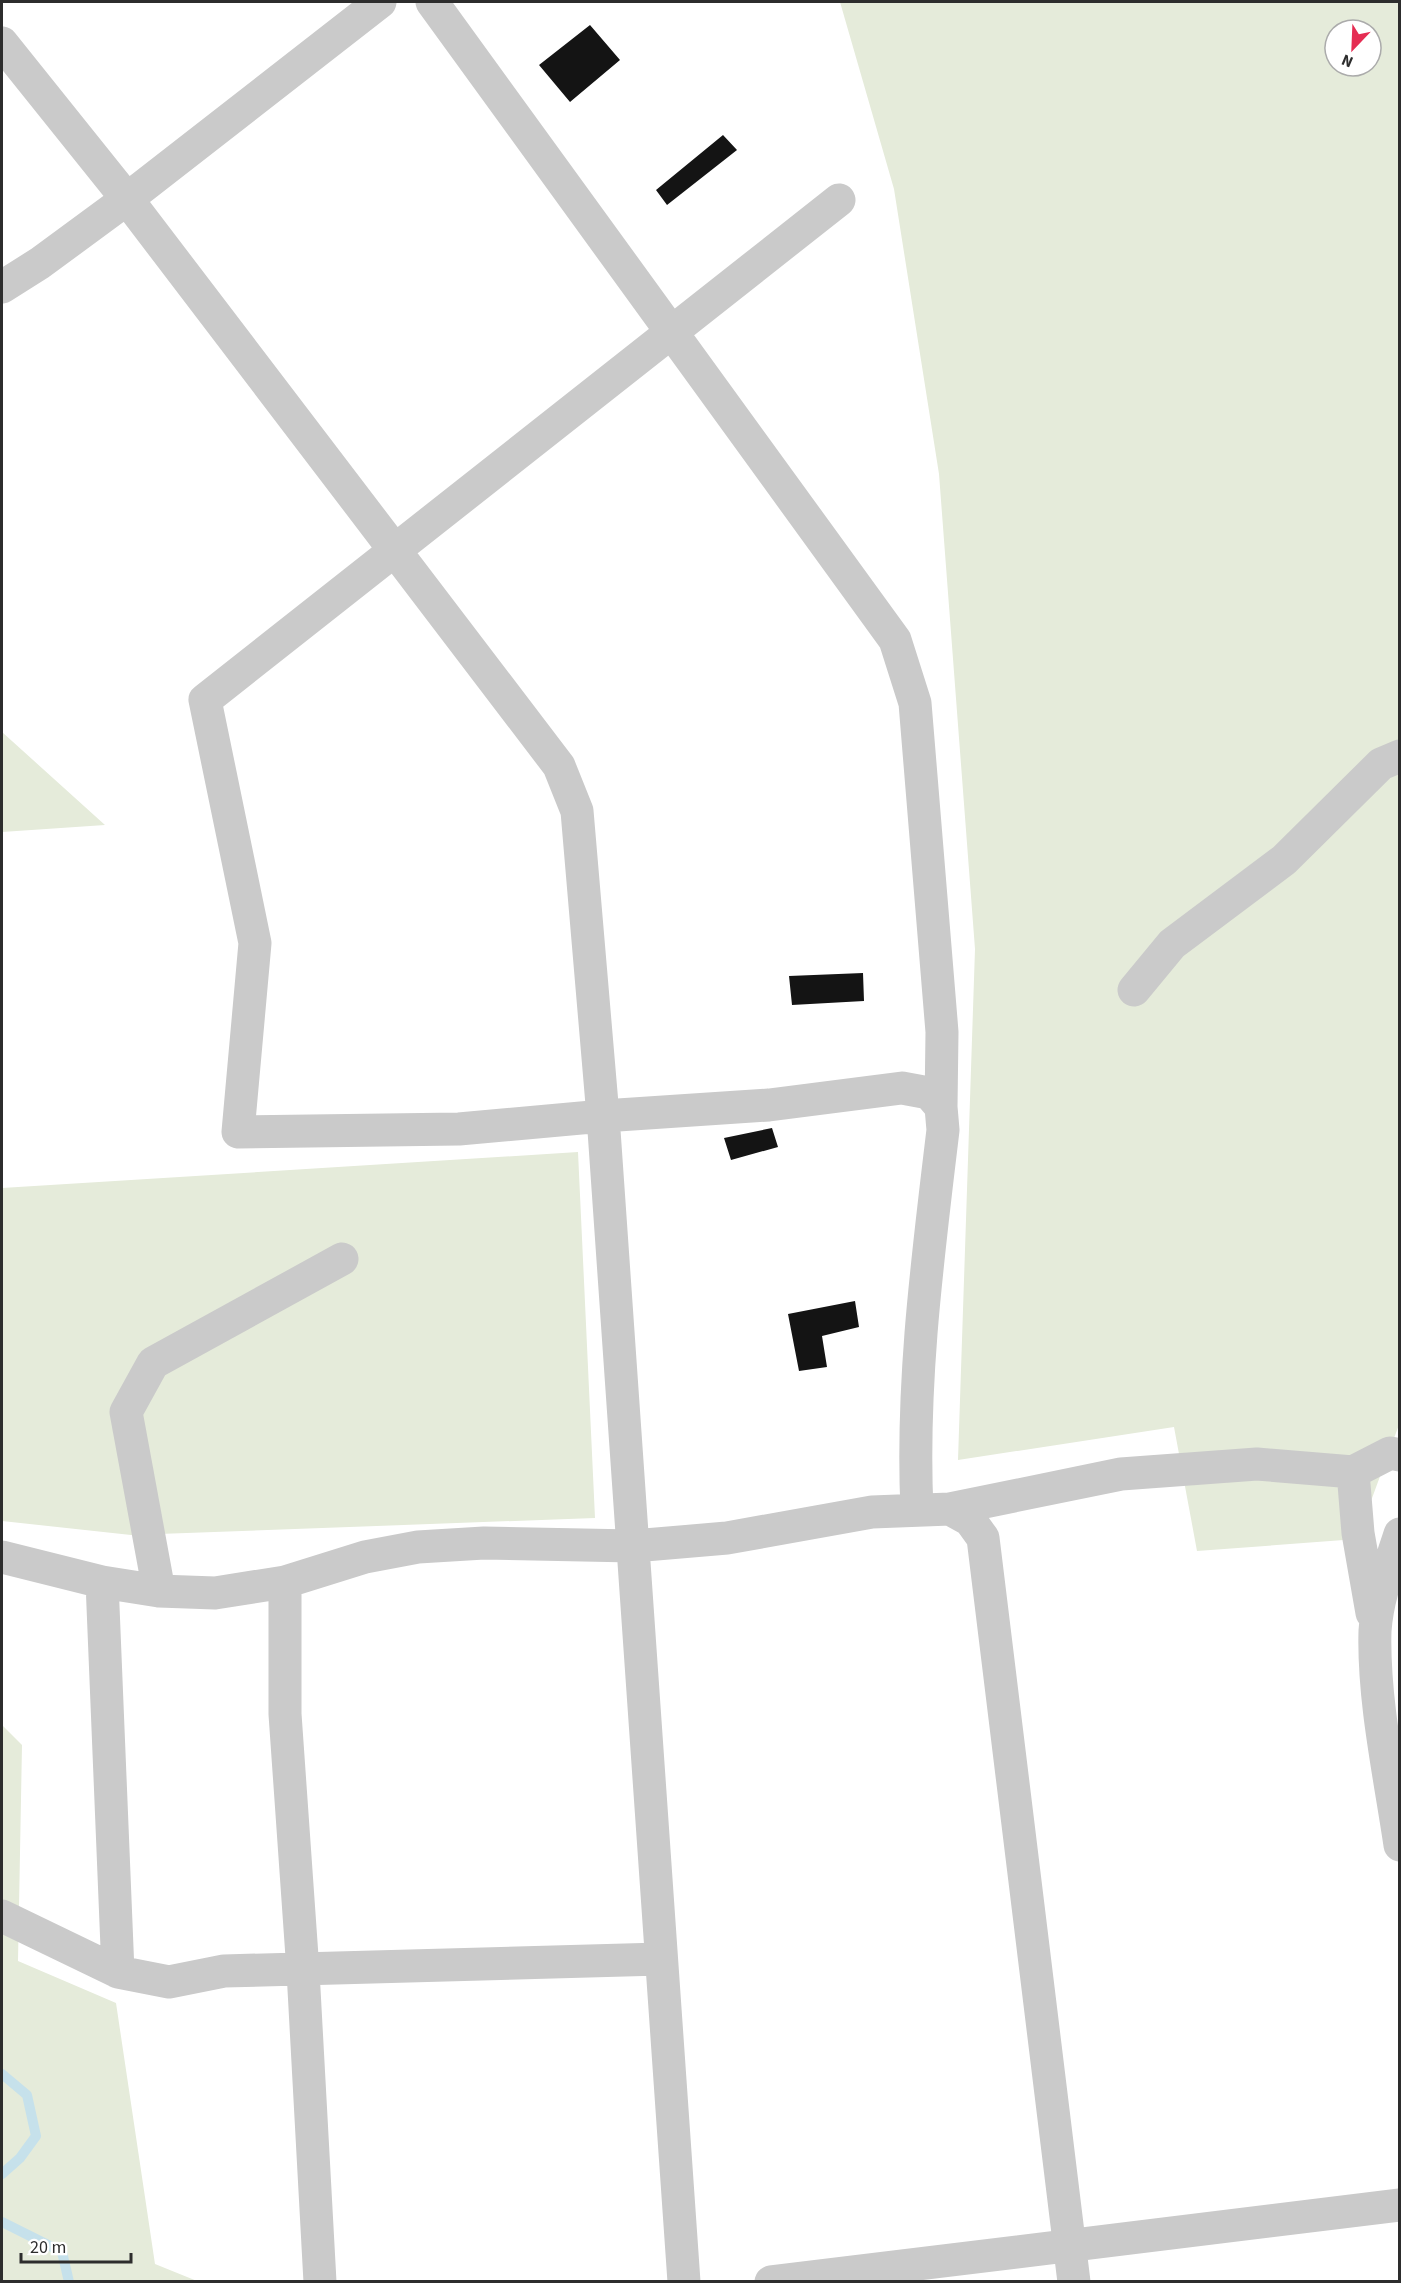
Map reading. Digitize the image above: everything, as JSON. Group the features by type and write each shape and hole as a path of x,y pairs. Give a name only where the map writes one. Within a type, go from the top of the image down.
{"street":[{"path":"2,287 40,263 127,199 380,2"},
{"path":"432,2 895,640 915,703 942,1032 943,1130 924,1295 914,1445 916,1510"},
{"path":"2,44 127,199 559,766 577,811 603,1116 684,2282"},
{"path":"839,201 205,700 255,943 238,1132 459,1129 603,1116 769,1105 902,1088 929,1093 941,1107"},
{"path":"1134,990 1172,944 1284,860 1381,764 1400,756"},
{"path":"159,1591 126,1412 153,1363 342,1259"},
{"path":"2,1557 102,1582 159,1591 215,1593 285,1581 365,1557 418,1547 484,1543 633,1546 727,1538 872,1512 950,1509 1121,1474 1257,1464 1353,1472 1390,1453 1400,1455"},
{"path":"1353,1472 1358,1533 1375,1630 1377,1679 1399,1834"},
{"path":"950,1509 970,1520 982,1538 1074,2282"},
{"path":"1375,1630 1382,1588 1400,1533"},
{"path":"285,1581 285,1714 303,1971 320,2282"},
{"path":"102,1582 118,1972"},
{"path":"2,1916 118,1972 169,1982 224,1971 303,1971 661,1959"},
{"path":"771,2282 1400,2205"}],"green space":[{"path":"840,2 1399,2 1400,1422 1357,1539 1197,1551 1174,1427 958,1460 975,949 939,474 894,189"},
{"path":"2,732 105,825 2,832"},
{"path":"578,1152 595,1518 131,1535 2,1521 2,1188"},
{"path":"2,1725 22,1745 18,1961 116,2003 155,2264 197,2281 2,2281"}],"building":[{"path":"590,25 620,60 570,102 539,65"},
{"path":"723,135 737,150 667,205 656,190"},
{"path":"863,973 864,1001 792,1005 789,976"},
{"path":"772,1128 778,1147 731,1160 724,1138"},
{"path":"855,1301 859,1327 822,1336 827,1367 799,1371 788,1314"}],"waterway":[{"path":"2,2074 27,2095 36,2136 20,2158 2,2174"},
{"path":"2,2222 62,2252 69,2282"}]}
